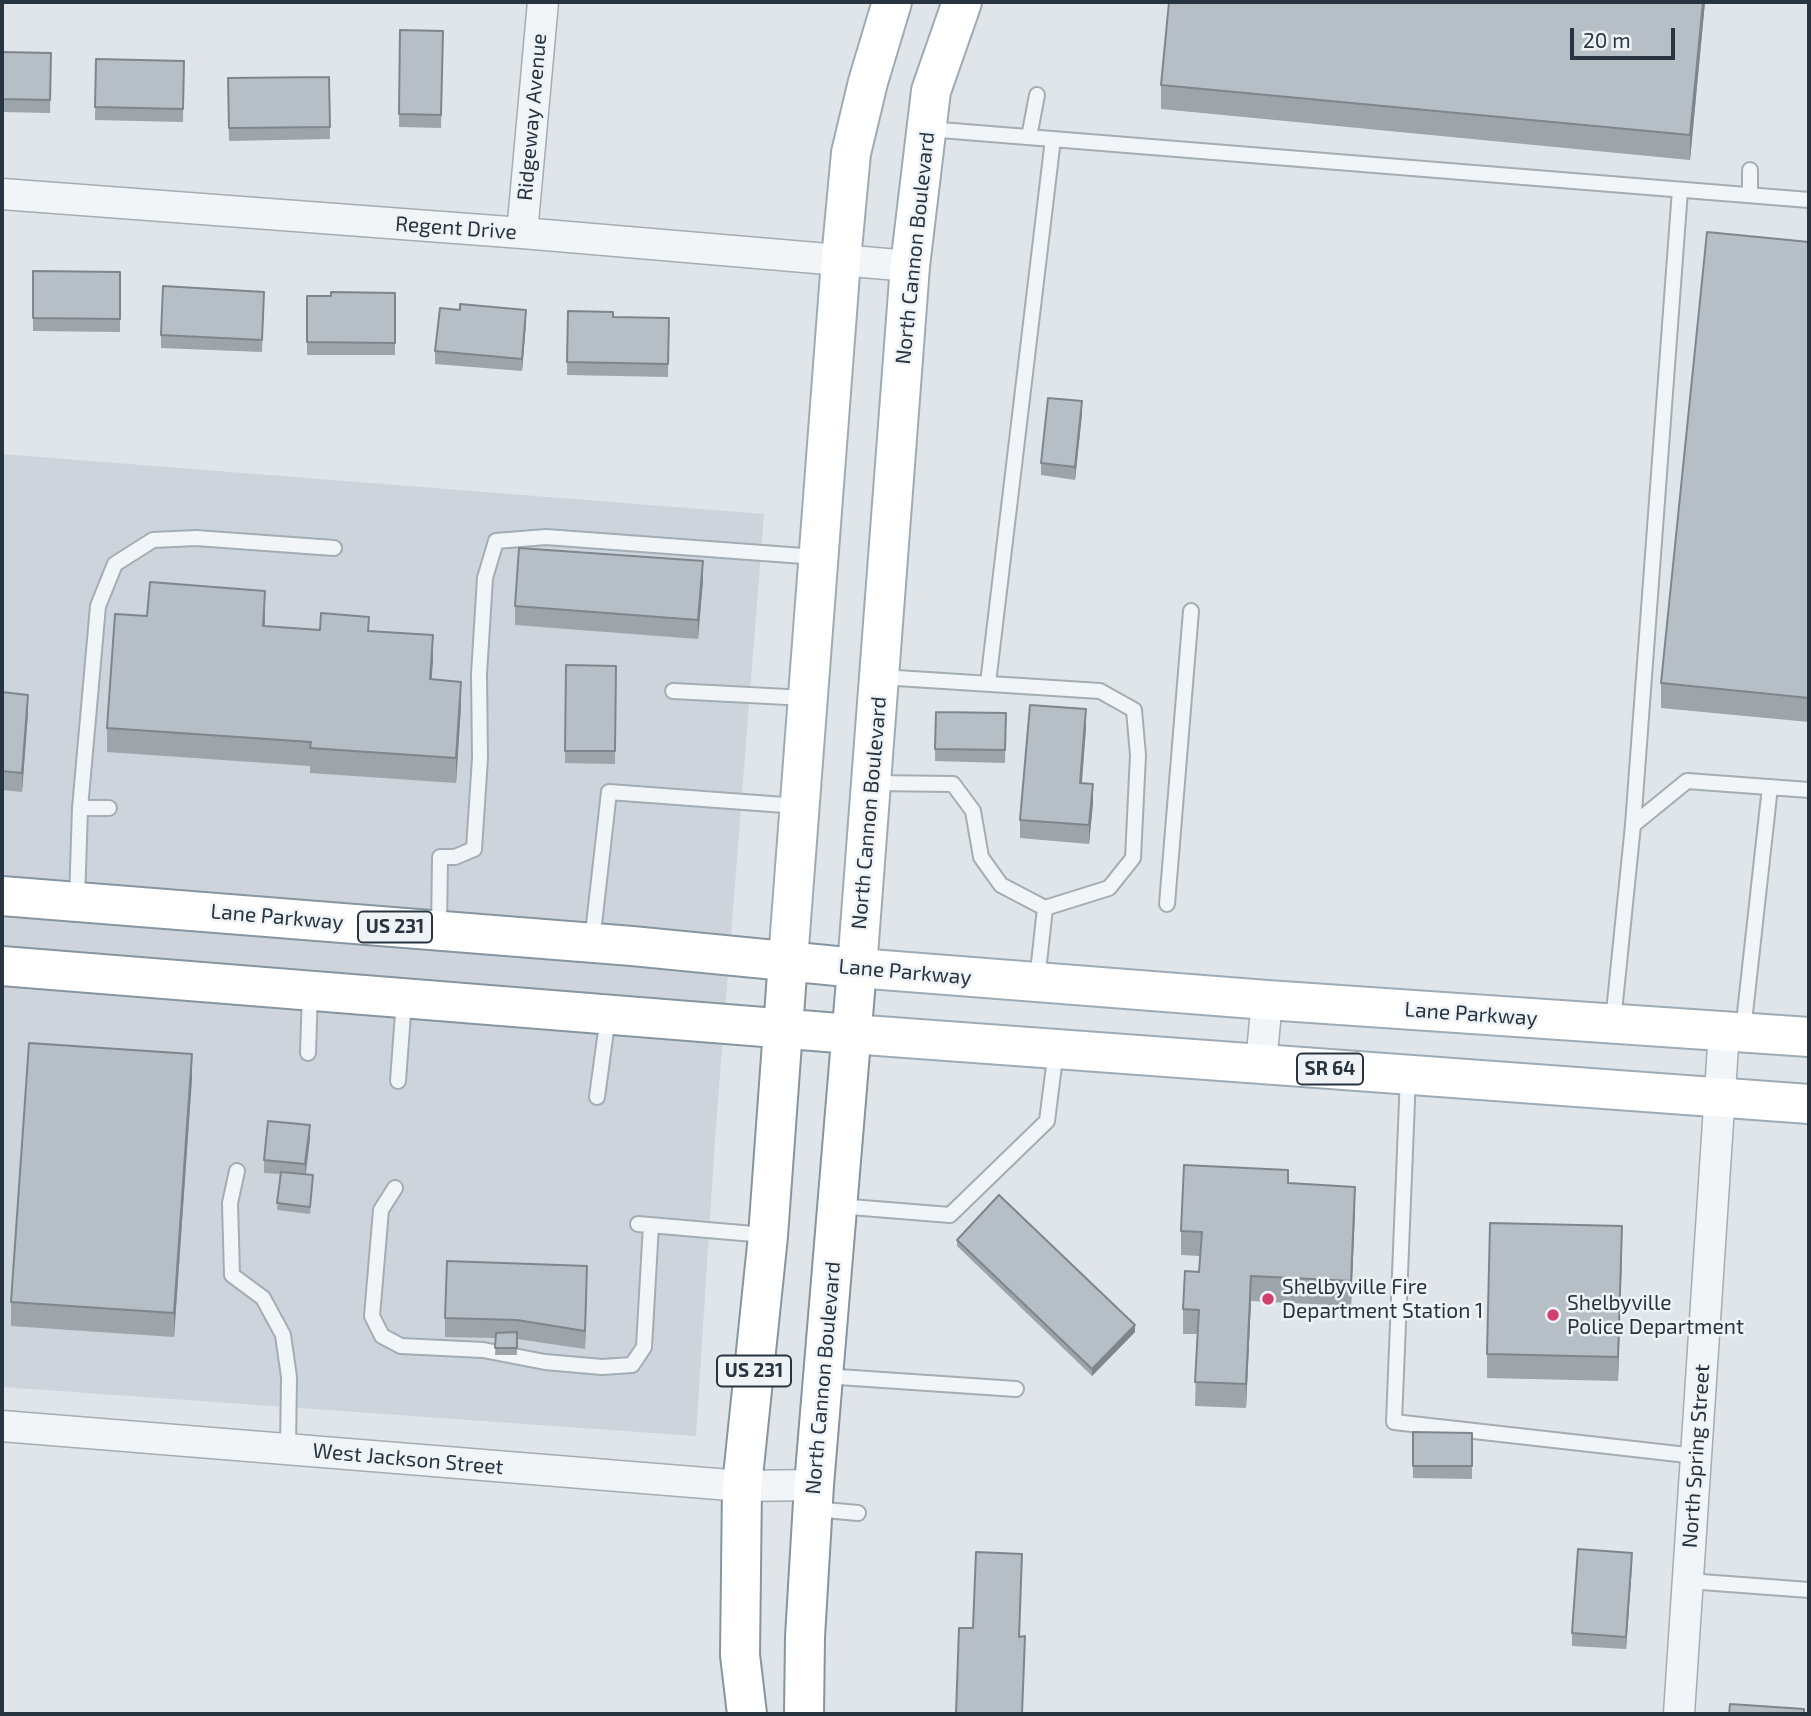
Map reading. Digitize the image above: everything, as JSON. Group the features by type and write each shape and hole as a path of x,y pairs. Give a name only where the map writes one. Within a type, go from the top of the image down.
{"main road":[{"path":"784,1028 807,698 851,153 868,82 892,2"},
{"name":"North Cannon Boulevard","path":"804,1714 805,1637 813,1497 872,783 910,265 931,91 962,2"},
{"name":"Lane Parkway","path":"2,896 439,930 857,968 1268,1000 1809,1037"},
{"path":"2,966 851,1034"},
{"name":"US 231","path":"747,1714 740,1655 742,1486 768,1236 784,1028"},
{"name":"SR 64","path":"851,1034 1809,1104"}],"street":[{"name":"Ridgeway Avenue","path":"522,233 542,2"},
{"name":"Regent Drive","path":"2,194 910,265"},
{"path":"1261,1064 1268,1000"},
{"name":"North Spring Street","path":"1679,1714 1719,1097 1734,1032"},
{"name":"West Jackson Street","path":"2,1426 742,1486 813,1497"}],"lane":[{"path":"1029,136 1037,95"},
{"path":"927,128 1809,200"},
{"path":"988,683 1053,139"},
{"path":"1750,170 1750,195"},
{"path":"1613,1024 1633,825 1680,190"},
{"path":"439,930 440,858 454,857 474,849 480,758 479,674 485,578 496,541 546,537 818,557"},
{"path":"77,902 80,808 98,606 115,564 153,540 196,538 334,548"},
{"path":"1167,904 1191,611"},
{"path":"872,783 953,784 973,811 981,857 1001,885 1045,908 1109,888 1133,858 1138,755 1134,710 1100,691 880,677"},
{"path":"673,691 807,698"},
{"path":"1633,825 1687,781 1809,790"},
{"path":"1734,1032 1770,787"},
{"path":"592,943 609,792 799,806"},
{"path":"80,808 109,808"},
{"path":"1037,982 1045,908"},
{"path":"308,1053 310,991"},
{"path":"398,1081 404,999"},
{"path":"597,1097 608,1014"},
{"path":"837,1206 950,1215 1047,1121 1056,1049"},
{"path":"1408,1074 1394,1422 1696,1456"},
{"path":"237,1171 230,1203 232,1275 263,1298 283,1335 289,1377 288,1449"},
{"path":"394,1188 381,1210 372,1316 382,1336 401,1346 483,1350 545,1362 590,1366 632,1364 644,1347 644,1224 768,1236"},
{"path":"823,1376 1016,1389"},
{"path":"813,1497 858,1513"},
{"path":"1688,1581 1809,1590"}],"shaded area":[{"path":"2,454 764,514 715,1139 696,1436 2,1387"}],"building":[{"path":"1169,2 1703,2 1690,135 1161,85"},
{"path":"400,30 443,31 441,115 399,114"},
{"path":"2,52 51,53 50,100 2,99"},
{"path":"96,59 184,61 183,109 95,107"},
{"path":"329,77 330,127 229,128 228,78"},
{"path":"1707,232 1809,242 1809,698 1661,683"},
{"path":"33,271 120,272 120,319 33,318"},
{"path":"163,286 264,292 262,340 161,335"},
{"path":"331,292 395,293 395,343 307,342 307,296 331,296"},
{"path":"460,304 526,310 522,359 435,351 440,308 460,310"},
{"path":"568,311 613,312 613,317 669,318 668,364 567,362"},
{"path":"1048,398 1082,401 1075,467 1041,463"},
{"path":"519,548 703,561 698,620 515,606"},
{"path":"150,582 265,591 263,626 320,630 321,613 369,617 368,631 433,635 430,679 461,682 456,758 310,748 311,742 107,728 115,614 147,616"},
{"path":"566,665 616,666 615,751 565,751"},
{"path":"2,692 28,695 22,773 2,771"},
{"path":"1030,705 1086,709 1080,783 1093,784 1089,825 1020,820"},
{"path":"936,712 1006,713 1005,750 935,749"},
{"path":"29,1043 192,1054 174,1313 11,1302"},
{"path":"268,1121 310,1125 305,1164 264,1160"},
{"name":"Shelbyville Fire Department Station 1","path":"1184,1165 1288,1170 1288,1183 1355,1187 1351,1281 1251,1276 1246,1384 1195,1382 1199,1310 1183,1309 1185,1271 1199,1272 1202,1232 1181,1231"},
{"path":"281,1172 313,1175 310,1207 277,1203"},
{"path":"999,1195 1135,1325 1092,1369 957,1240"},
{"path":"1490,1223 1622,1226 1618,1357 1487,1354"},
{"path":"447,1261 587,1266 585,1331 517,1320 445,1318"},
{"path":"517,1332 517,1348 495,1348 496,1333"},
{"path":"1413,1432 1472,1433 1472,1466 1413,1466"},
{"path":"1578,1549 1632,1553 1626,1637 1572,1633"},
{"path":"976,1552 1022,1554 1019,1637 1025,1636 1022,1714 956,1714 959,1628 973,1628"},
{"path":"1730,1704 1804,1709 1804,1714 1729,1714"}],"place":[{"name":"Shelbyville Fire Department Station 1","path":"1268,1299"},
{"name":"Shelbyville Police Department","path":"1553,1315"}]}
